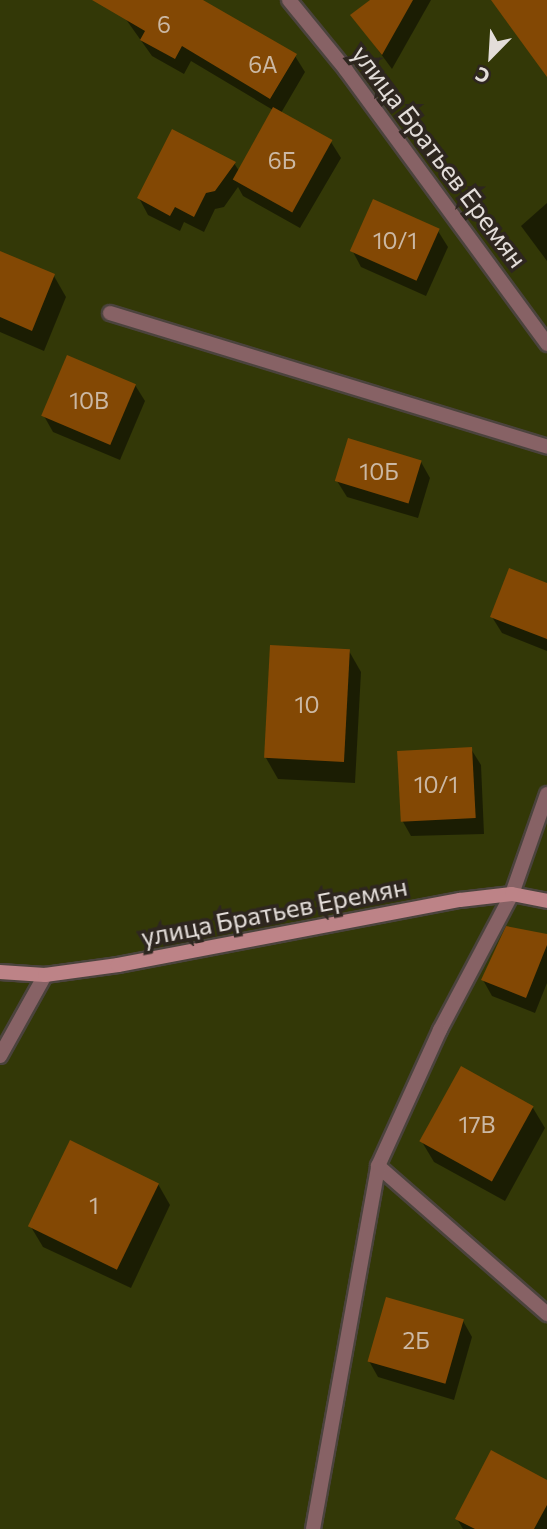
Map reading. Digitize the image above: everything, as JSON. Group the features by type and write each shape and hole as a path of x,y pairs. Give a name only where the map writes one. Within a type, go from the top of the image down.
{"street":[{"name":"улица Братьев Еремян","path":"289,0 346,70 547,344"},
{"path":"110,313 547,447"},
{"path":"313,1529 378,1166 440,1030 512,894 547,794"},
{"name":"улица Братьев Еремян","path":"0,972 45,975 118,965 446,903 512,894 547,901"},
{"path":"0,1056 45,975"},
{"path":"378,1166 547,1314"}],"green space":[{"path":"0,0 547,0 547,1529 0,1529"}],"building":[{"path":"92,0 203,0 297,54 270,99 182,46 175,59 140,40 145,31"},
{"path":"370,0 413,0 382,55 350,15"},
{"path":"491,0 547,0 547,77"},
{"path":"273,107 332,140 292,213 233,180"},
{"path":"172,129 236,162 215,191 206,193 194,217 175,207 170,216 137,198"},
{"path":"373,199 440,229 417,281 350,251"},
{"path":"0,251 55,274 32,331 0,317"},
{"path":"67,355 136,384 110,445 41,416"},
{"path":"348,438 422,461 408,504 335,481"},
{"path":"509,568 547,583 547,639 490,617"},
{"path":"270,645 350,649 344,762 264,758"},
{"path":"472,747 476,818 401,822 397,751"},
{"path":"506,926 547,934 547,945 526,998 481,980"},
{"path":"461,1066 534,1106 492,1181 419,1141"},
{"path":"70,1140 159,1183 117,1270 28,1226"},
{"path":"386,1297 464,1319 445,1384 368,1361"},
{"path":"491,1450 547,1480 547,1505 534,1529 475,1529 455,1519"}]}
